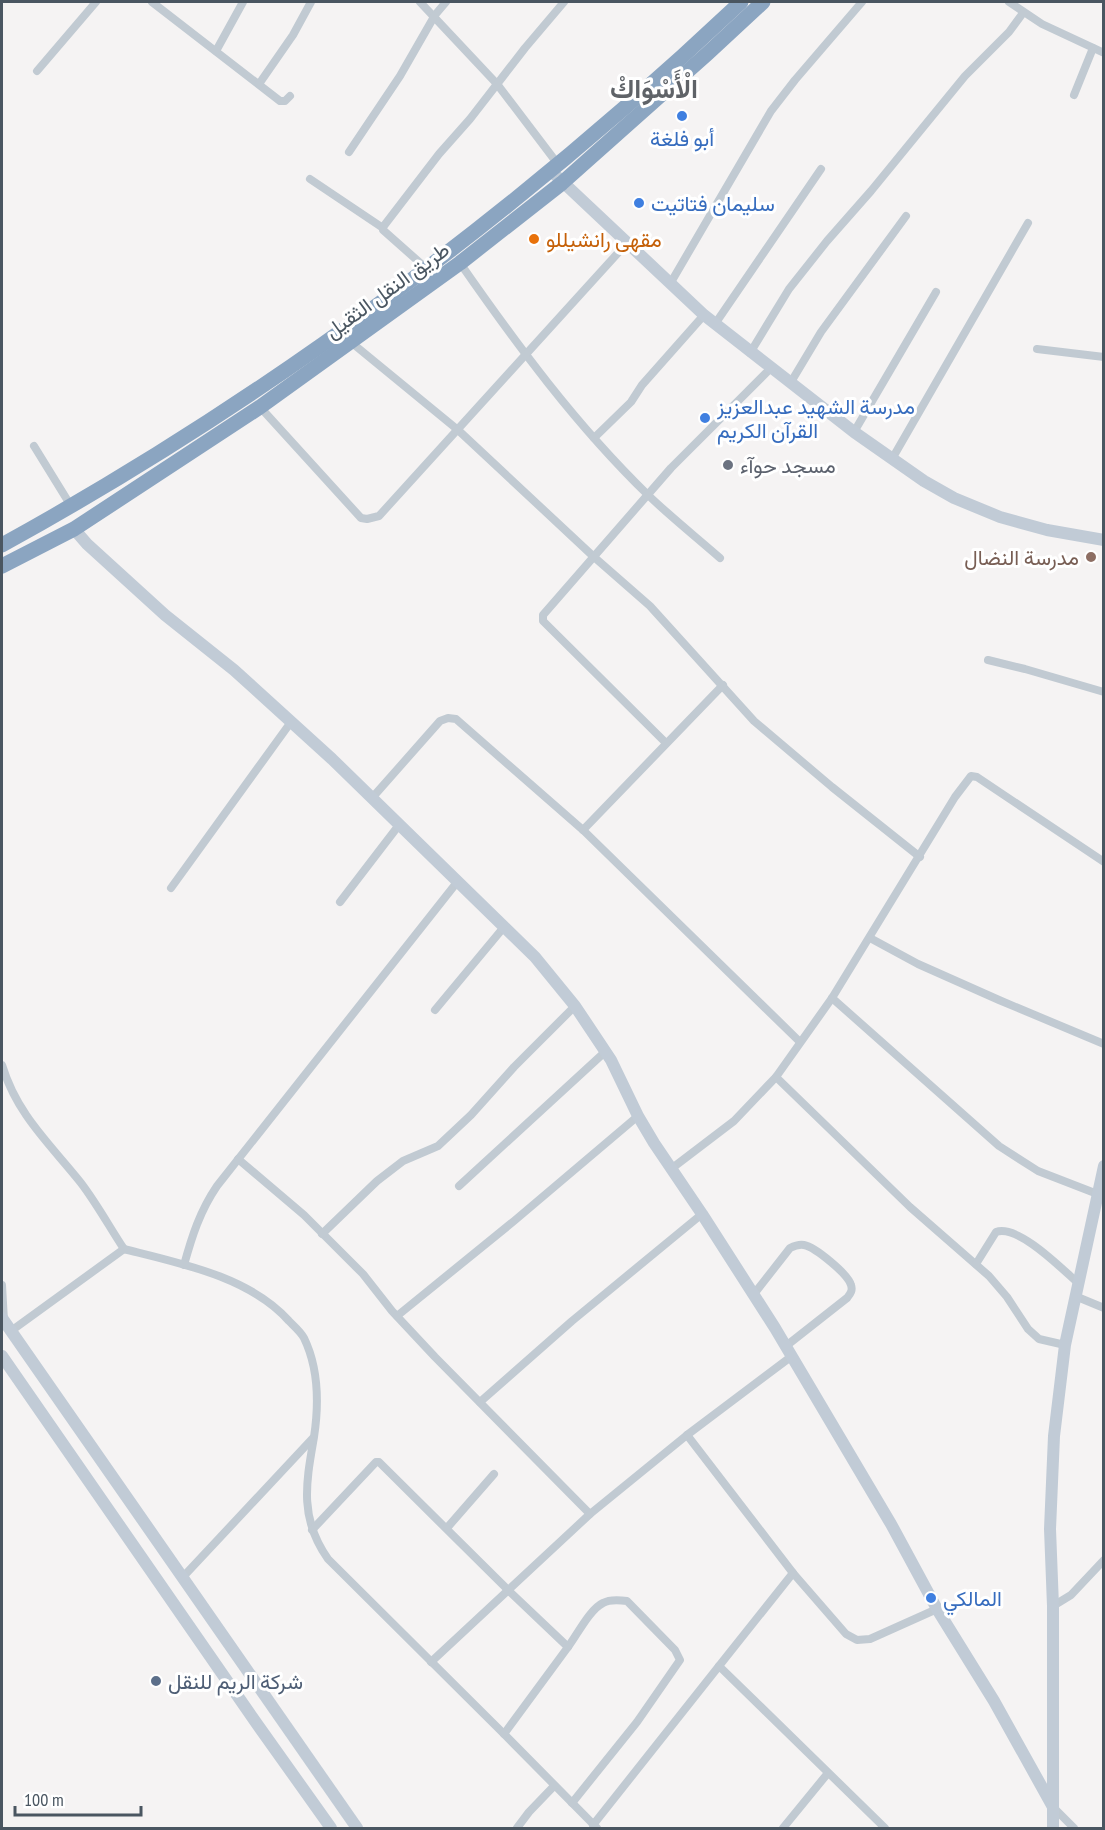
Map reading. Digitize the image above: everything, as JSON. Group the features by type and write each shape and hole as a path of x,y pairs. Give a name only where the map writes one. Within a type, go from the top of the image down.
{"highway":[{"name":"طريق النقل الثقيل","path":"2,545 71,506 210,420 427,269 554,166 678,60 741,2"},
{"name":"طريق النقل الثقيل","path":"2,566 74,529 260,407 352,343 460,263 562,183 763,2"}],"street":[{"path":"36,71 96,2"},
{"path":"152,2 280,101 285,101 290,96"},
{"path":"216,51 243,2"},
{"path":"259,84 293,35 311,2"},
{"path":"420,2 435,15 497,84 554,166 562,183 704,315 750,353 924,482 954,498 1000,518 1047,530 1104,540"},
{"path":"349,153 400,76 435,15 446,2"},
{"path":"383,228 439,154 564,2"},
{"path":"670,284 771,111 862,2"},
{"path":"1014,3 1023,13 1042,24 1104,52"},
{"path":"750,353 789,289 821,249 966,76 1009,32 1023,13"},
{"path":"1074,95 1093,48"},
{"path":"715,324 821,169"},
{"path":"310,179 383,228 427,269"},
{"path":"791,382 821,332 906,216"},
{"path":"892,459 1028,223"},
{"path":"260,407 361,518 379,516 627,243"},
{"path":"460,263 525,355 594,438 648,494 720,558"},
{"path":"854,432 936,292"},
{"path":"594,438 631,402 642,385 704,315"},
{"path":"352,343 458,430 650,606 754,721 920,857"},
{"path":"1037,349 1104,357"},
{"path":"666,743 542,618 547,608 648,494 771,368"},
{"path":"34,446 71,506"},
{"path":"74,529 87,544 165,615 234,670 372,798 535,957 575,1006 606,1051 638,1116 789,1351 1053,1806 1074,1828"},
{"path":"988,660 1104,692"},
{"path":"583,830 723,685"},
{"path":"372,798 440,721 448,718 456,719 583,830 800,1042"},
{"path":"171,888 291,722"},
{"path":"671,1168 734,1121 776,1077 832,998 968,779 974,776 1104,861"},
{"path":"340,902 399,825"},
{"path":"184,1264 203,1207 217,1186 458,881"},
{"path":"435,1010 504,927"},
{"path":"870,938 928,969 1104,1044"},
{"path":"832,998 999,1146 1038,1171 1100,1195"},
{"path":"322,1234 377,1181 403,1161 438,1146 471,1115 514,1067 575,1006"},
{"path":"459,1186 606,1051"},
{"path":"2,1065 11,1091 28,1120 49,1148 82,1184 124,1249 207,1271 236,1285 277,1307 303,1336 314,1363 316,1387 317,1414 307,1473 306,1507 318,1545 328,1559 595,1827 718,1666 793,1573"},
{"path":"776,1077 910,1207 976,1264 1007,1297 1028,1329 1039,1339 1065,1345"},
{"path":"397,1316 638,1116"},
{"path":"238,1159 304,1215 363,1274 397,1316 590,1514"},
{"path":"1053,1828 1053,1606 1050,1529 1054,1436 1065,1345 1100,1195 1104,1166"},
{"path":"480,1402 572,1321 702,1214"},
{"path":"976,1264 996,1232 1004,1231 1027,1240 1078,1283"},
{"path":"431,1662 590,1514 789,1351 852,1291 851,1283 827,1258 805,1245 796,1245 790,1248 754,1294"},
{"path":"5,1324 124,1249"},
{"path":"2,1285 5,1324 357,1828"},
{"path":"1075,1296 1104,1308"},
{"path":"2,1356 331,1828"},
{"path":"2,1370 16,1376"},
{"path":"687,1435 793,1573 846,1634 857,1640 870,1639 937,1609"},
{"path":"182,1578 314,1437"},
{"path":"312,1530 376,1462 379,1462 568,1647"},
{"path":"92,1484 108,1473"},
{"path":"447,1528 494,1474"},
{"path":"1053,1606 1071,1595 1104,1560"},
{"path":"504,1734 594,1611 603,1603 616,1600 627,1601 675,1650 680,1660 637,1722 572,1803"},
{"path":"718,1666 885,1828"},
{"path":"783,1828 828,1773"},
{"path":"517,1828 554,1786"}],"place":[{"name":"أبو فلغة","path":"682,116"},
{"name":"سليمان فتاتيت","path":"639,203"},
{"name":"مقهى رانشيللو","path":"534,239"},
{"name":"مدرسة الشهيد عبدالعزيز القرآن الكريم","path":"705,418"},
{"name":"مسجد حوآء","path":"728,465"},
{"name":"مدرسة النضال","path":"1091,557"},
{"name":"المالكي","path":"931,1598"},
{"name":"شركة الريم للنقل","path":"156,1681"}],"district":[{"name":"الْأَسْوَاكْ","path":"654,88"}]}
